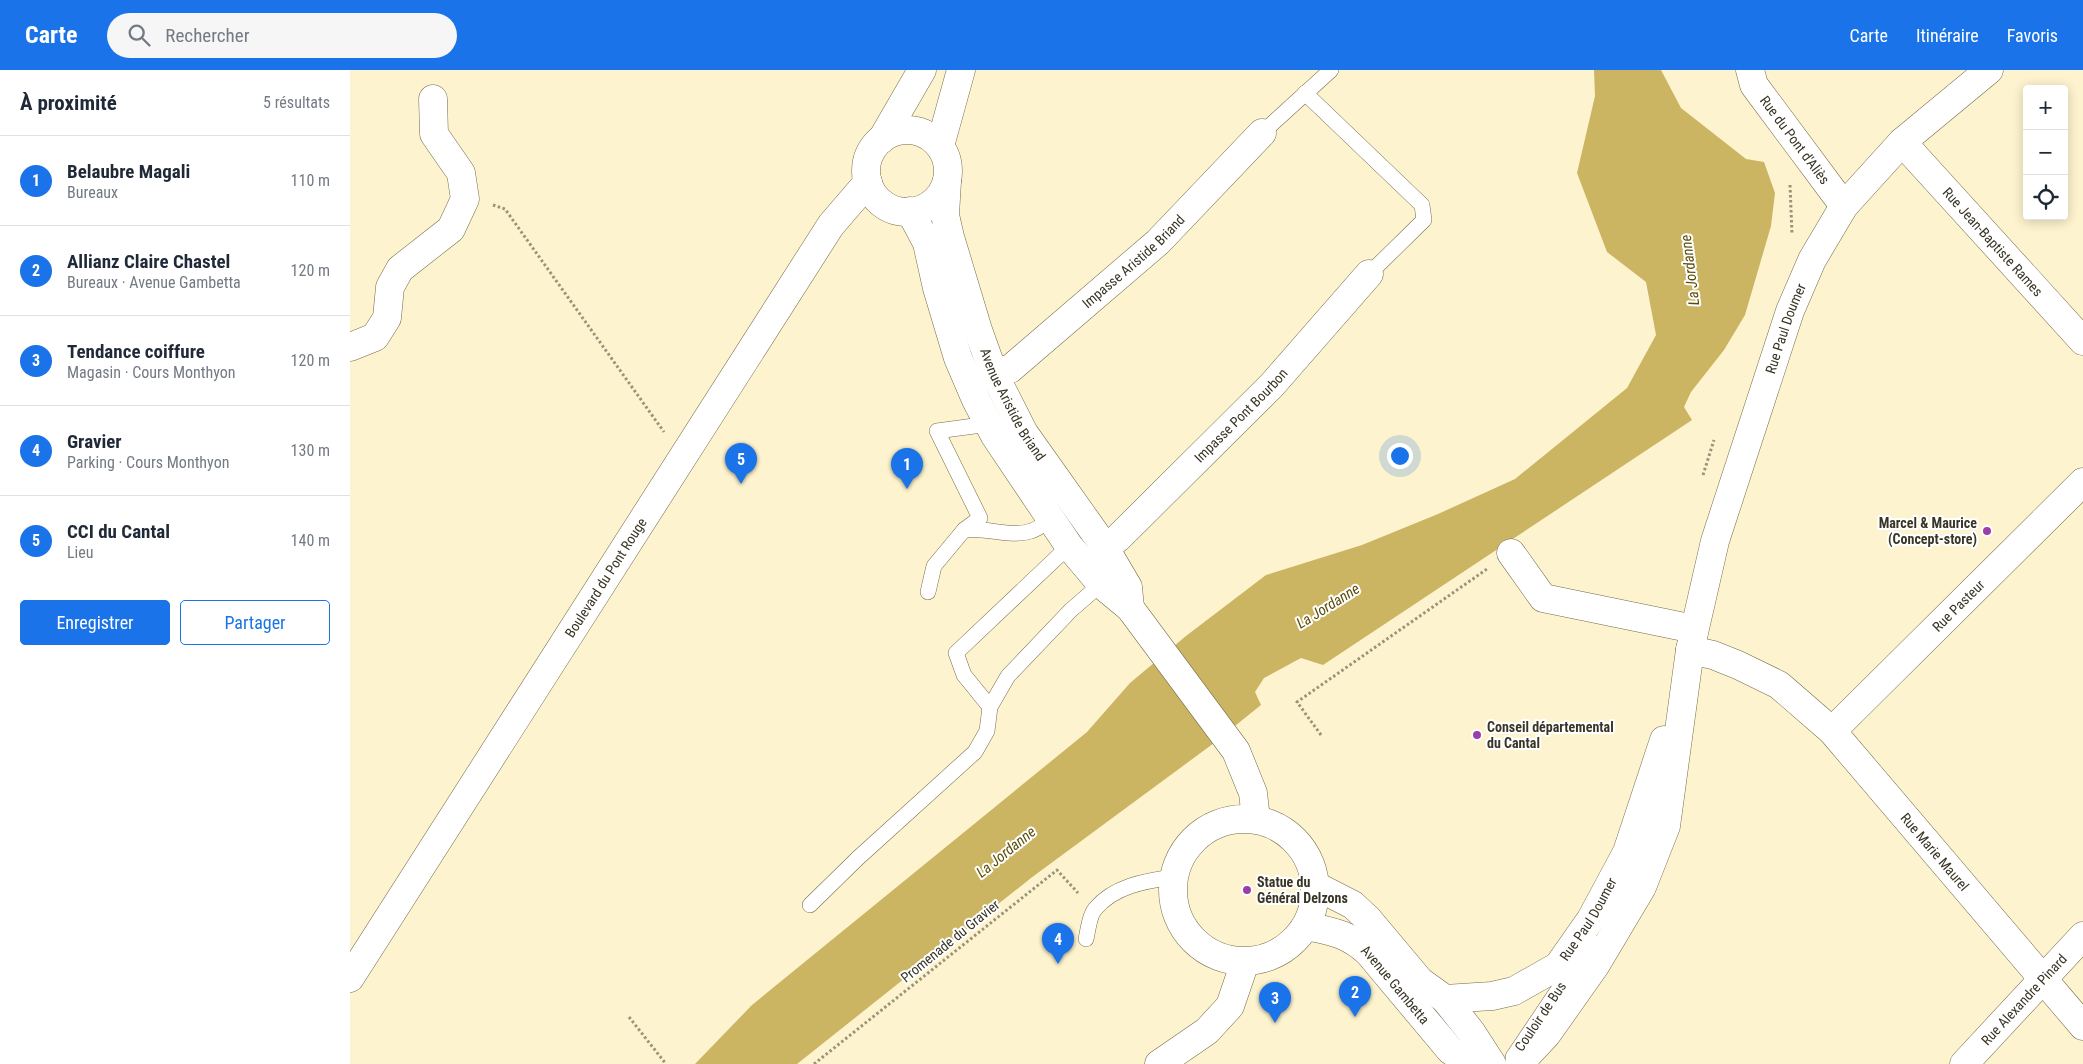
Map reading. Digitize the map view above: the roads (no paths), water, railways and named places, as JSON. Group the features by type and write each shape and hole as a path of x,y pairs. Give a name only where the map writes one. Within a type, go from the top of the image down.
{"main road":[{"path":"882,138 922,70"},
{"path":"940,146 961,70"},
{"name":"Rue du Pont d'Aliès","path":"1750,70 1754,85 1844,206"},
{"name":"Rue Paul Doumer","path":"1445,998 1492,996 1514,991 1558,966 1592,919 1627,852 1652,780 1692,639 1715,541 1790,311 1812,260 1844,206 1902,142 1989,70"},
{"path":"350,347 375,337 387,318 390,287 400,269 451,229 465,199 461,173 434,134 433,99"},
{"path":"902,130 916,130 929,136 940,146 946,156 948,168 947,181 935,201 923,208 910,211 896,210 884,204 874,194 868,182 866,168 870,154 882,138 902,130"},
{"name":"Impasse Aristide Briand","path":"993,372 1010,369 1158,242 1262,133"},
{"name":"Rue Jean-Baptiste Rames","path":"1902,142 2083,341"},
{"name":"Avenue Aristide Briand","path":"947,181 945,214 950,237 978,330 993,372 1024,433 1104,548 1112,581 1128,587 1130,608 1236,751 1253,793 1256,819"},
{"name":"Boulevard du Pont Rouge","path":"350,978 826,234 868,182"},
{"name":"Avenue Aristide Briand","path":"910,211 927,244 936,288 958,358 976,400 1020,474 1069,546"},
{"path":"929,253 950,288 975,362 993,372"},
{"name":"Impasse Pont Bourbon","path":"1104,548 1118,538 1272,385 1369,274"},
{"path":"989,424 1038,453"},
{"name":"Rue Pasteur","path":"1832,731 2083,482"},
{"path":"1051,519 1104,548"},
{"path":"1069,546 1112,581"},
{"name":"Rue Marie Maurel","path":"1510,553 1543,598 1692,639 1713,655 1778,685 1832,731 2083,1026"},
{"name":"Rue Paul Doumer","path":"1519,1064 1547,1034 1595,966 1642,887 1666,826 1692,639"},
{"path":"1234,819 1256,819 1279,827 1298,842 1311,862 1316,886 1314,907 1307,926 1291,946 1269,958 1245,962 1224,959 1211,954 1189,936 1178,918 1172,898 1174,876 1181,856 1194,838 1212,826 1234,819"},
{"path":"1316,886 1354,905 1420,981 1445,998 1472,1033 1492,1064"},
{"name":"Avenue Gambetta","path":"1307,926 1354,940 1368,952 1450,1050 1470,1064"},
{"name":"Rue Alexandre Pinard","path":"1964,1064 2083,936"},
{"path":"1159,1064 1208,1031 1230,1006 1245,962"}],"lane":[{"path":"1262,133 1331,70"},
{"path":"1304,93 1422,204 1424,220 1369,274"},
{"path":"928,592 934,566 964,530 980,518 937,431 989,424"},
{"path":"964,530 977,528 1011,534 1032,531 1051,519"},
{"path":"990,707 964,675 956,653 1069,546"},
{"path":"810,905 858,858 975,752 987,731 990,707 1008,676 1071,610 1112,581"},
{"name":"Couloir de Bus","path":"1509,1064 1517,1048 1580,959 1628,882 1647,837 1652,780"},
{"path":"1086,939 1094,910 1118,890 1148,880 1174,876"}],"water":[{"name":"La Jordanne","path":"1594,70 1661,70 1681,108 1746,159 1764,162 1775,193 1771,226 1745,315 1724,350 1691,392 1684,407 1692,420 1323,665 1301,658 1264,678 1255,692 1261,705 1210,746 1031,878 797,1064 695,1064 752,1005 1087,732 1130,683 1186,636 1266,575 1362,545 1438,514 1515,479 1627,388 1656,335 1646,282 1607,252 1577,173 1595,96"}],"place":[{"name":"CCI du Cantal","path":"741,484"},
{"name":"Belaubre Magali","path":"907,489"},
{"name":"Marcel & Maurice (Concept-store)","path":"1987,531"},
{"name":"Conseil départemental du Cantal","path":"1477,735"},
{"name":"Statue du Général Delzons","path":"1247,890"},
{"name":"Gravier","path":"1058,964"},
{"name":"Allianz Claire Chastel","path":"1355,1017"},
{"name":"Tendance coiffure","path":"1275,1023"}]}
